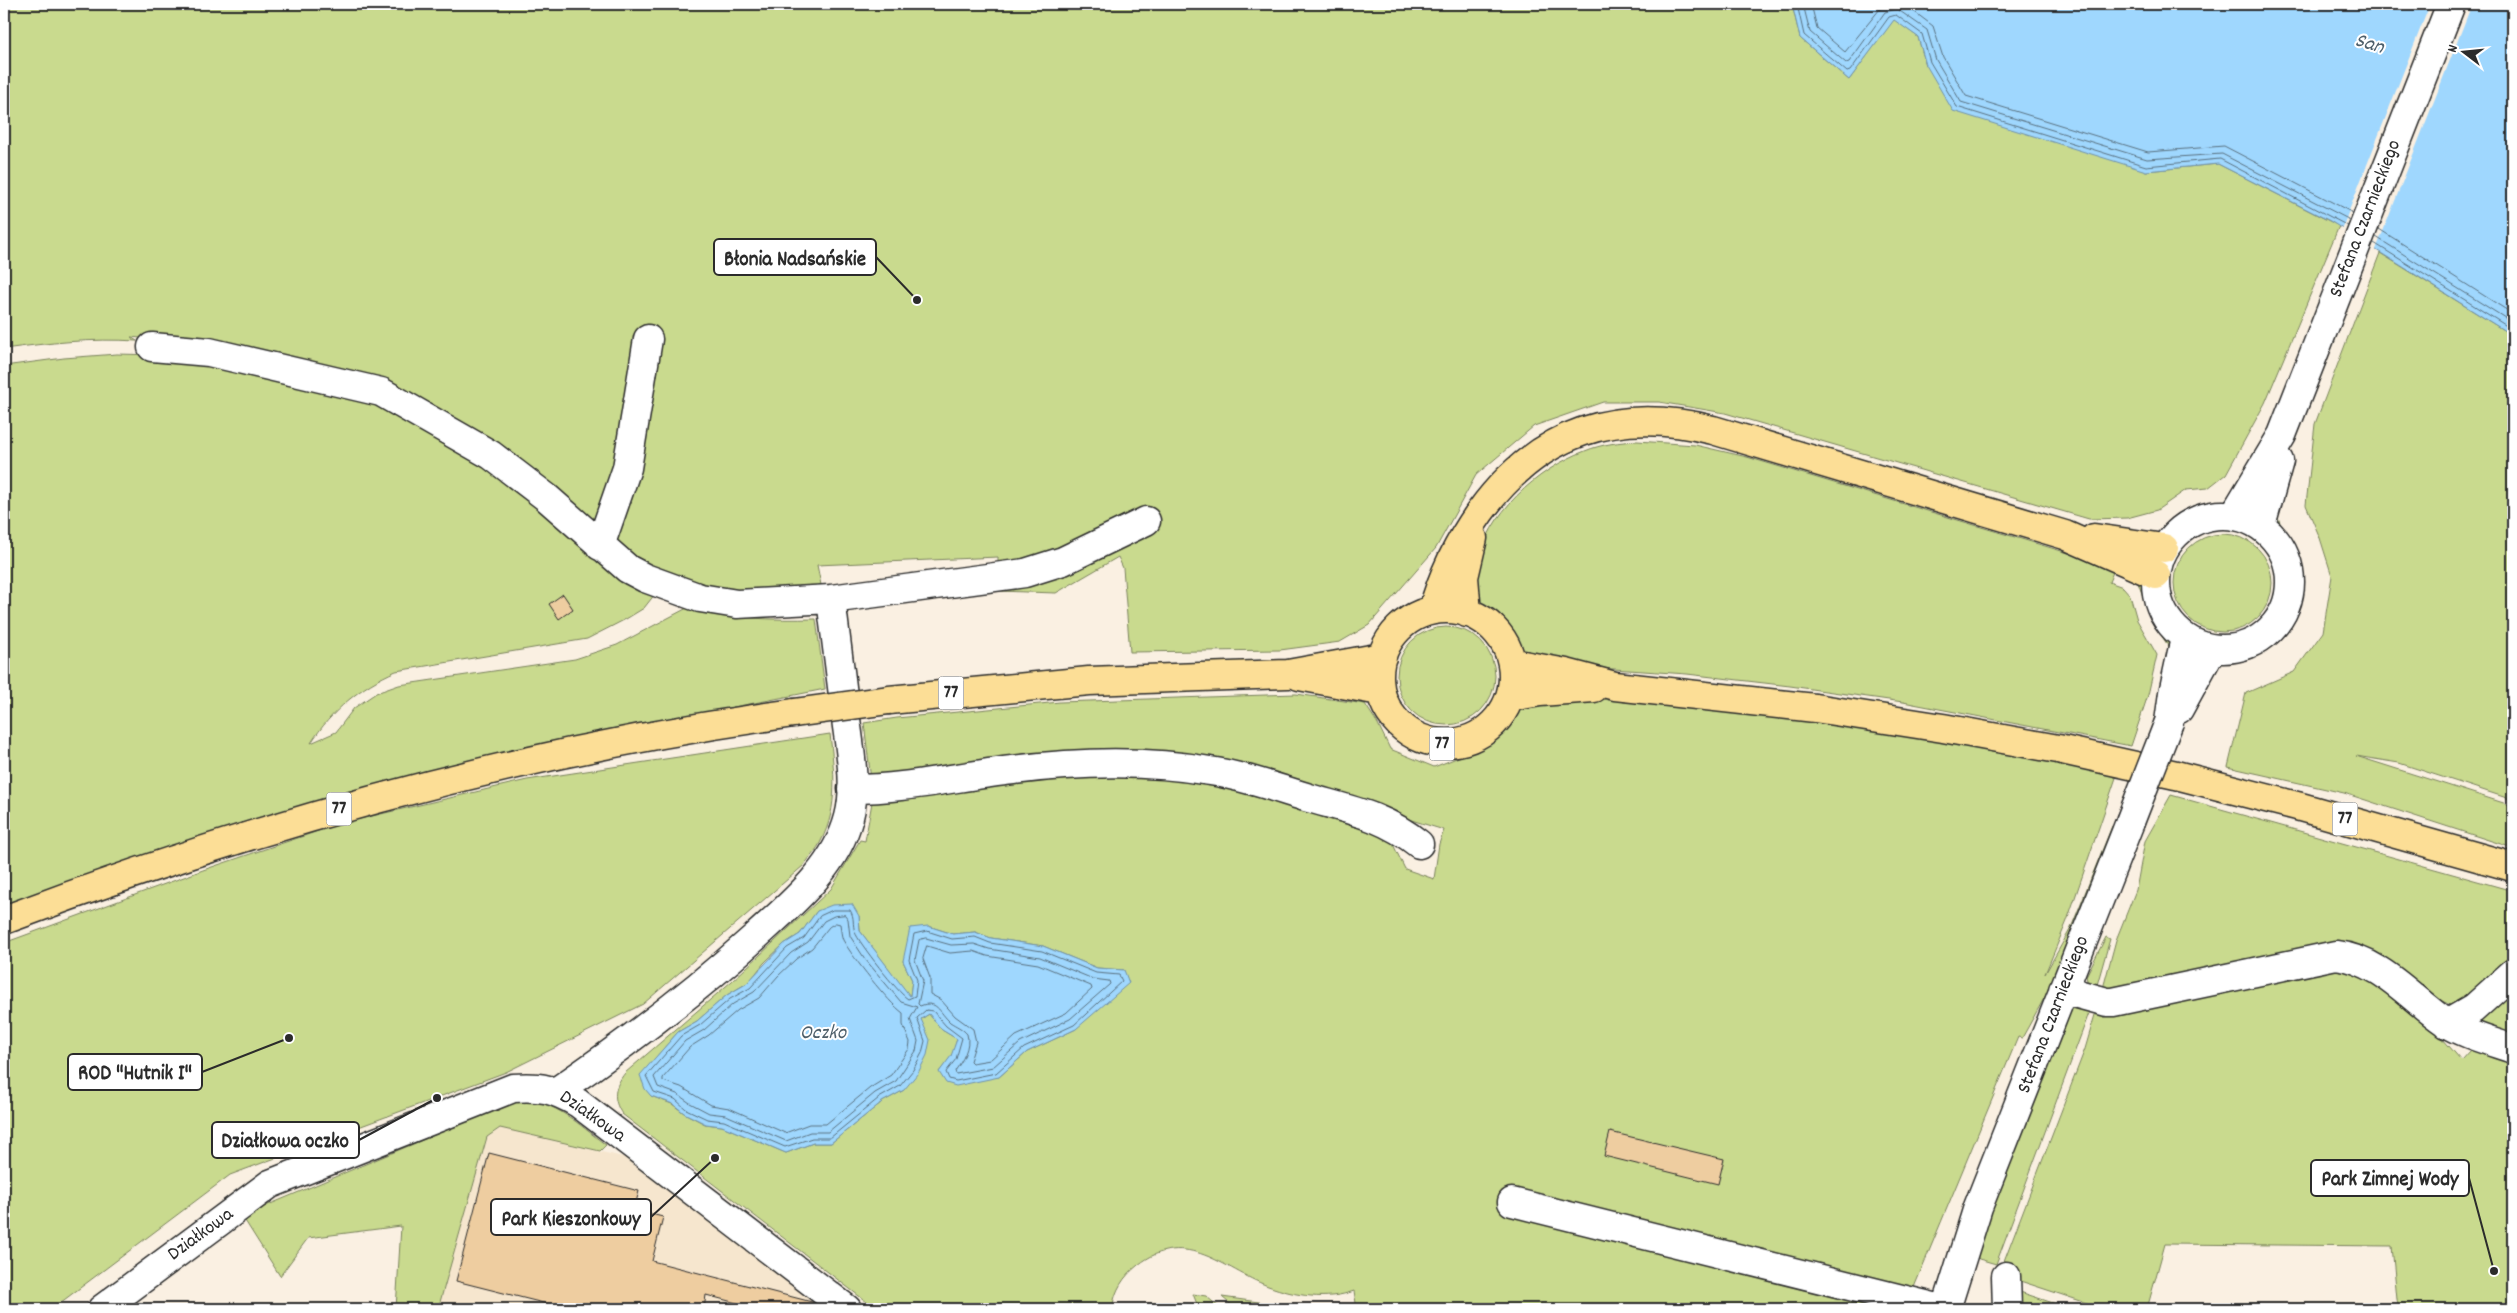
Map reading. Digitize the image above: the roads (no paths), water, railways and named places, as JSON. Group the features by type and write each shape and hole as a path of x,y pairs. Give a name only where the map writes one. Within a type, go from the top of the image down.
{"main road":[{"path":"1433,610 1453,554 1493,494 1514,472 1536,454 1563,438 1611,423 1637,420 1662,420 1690,424 2065,535 2156,575"},
{"path":"1467,613 1464,590 1466,568 1482,510"},
{"path":"2065,535 2164,548"},
{"name":"77","path":"1450,609 1467,613 1481,619 1494,629 1507,648 1512,663 1513,680 1510,697 1502,714 1484,732 1468,740 1442,744 1417,737 1402,728 1390,715 1380,691 1379,673 1382,656 1388,642 1404,624 1418,616 1433,610 1450,609"},
{"name":"77","path":"4,920 216,846 392,795 603,745 794,713 889,700 1098,681 1288,674 1382,656"},
{"name":"77","path":"1512,663 1566,673 1615,686 1824,709 1943,728 2049,748 2176,775 2513,867"},
{"name":"77","path":"1288,674 1380,691"},
{"name":"77","path":"1510,697 1540,692 1615,686"}],"street":[{"name":"Stefana Czarnieckiego","path":"2234,514 2282,435 2451,4"},
{"path":"600,546 627,468 648,339"},
{"path":"152,347 209,352 381,392 491,455 546,497 615,560 645,578 700,598 737,604 831,599 1025,573 1063,561 1146,522"},
{"name":"Stefana Czarnieckiego","path":"2261,525 2280,458 2282,435"},
{"path":"2214,514 2234,514 2261,525 2278,541 2288,561 2291,584 2287,607 2274,626 2256,641 2234,649 2212,649 2186,638 2172,626 2162,611 2156,593 2156,575 2164,548 2177,532 2194,520 2214,514"},
{"path":"557,1091 633,1037 720,968 803,892 824,868 840,842 850,817 852,789 850,754 831,599"},
{"path":"2169,722 2173,693 2186,638"},
{"path":"2169,722 2186,697 2212,649"},
{"name":"Stefana Czarnieckiego","path":"1946,1309 1978,1207 2169,722"},
{"path":"852,789 914,786 1014,770 1084,765 1149,765 1210,771 1385,821 1419,844"},
{"path":"2063,990 2113,1002 2336,954 2349,956 2380,970 2447,1024 2513,1049"},
{"path":"2447,1024 2473,1009 2513,973"},
{"name":"Działkowa","path":"102,1309 270,1184 513,1088 538,1086 557,1091 578,1103 847,1309"},
{"path":"1512,1202 1942,1309"},
{"path":"2006,1276 2007,1309"}],"water":[{"name":"San","path":"1792,4 2513,4 2513,336 2330,221 2218,164 2146,171 1953,111 1926,65 1918,37 1894,20 1849,80 1800,38"},
{"name":"Oczko","path":"852,904 859,916 860,931 910,996 912,980 903,961 910,928 928,926 953,934 975,932 991,938 1043,946 1097,968 1124,970 1129,983 1076,1029 1027,1052 999,1077 956,1086 946,1083 939,1072 951,1056 957,1039 942,1030 929,1014 921,1019 930,1040 927,1055 918,1073 904,1090 882,1102 831,1143 813,1143 786,1153 722,1126 706,1124 684,1113 673,1104 651,1096 645,1089 640,1075 678,1032 697,1021 727,995 746,984 784,944 800,934 817,911 832,905"}],"place":[{"name":"Błonia Nadsańskie","path":"917,300"},
{"name":"ROD \"Hutnik I\"","path":"289,1038"},
{"name":"Działkowa oczko","path":"437,1098"},
{"name":"Park Kieszonkowy","path":"715,1158"},
{"name":"Park Zimnej Wody","path":"2494,1271"}]}
